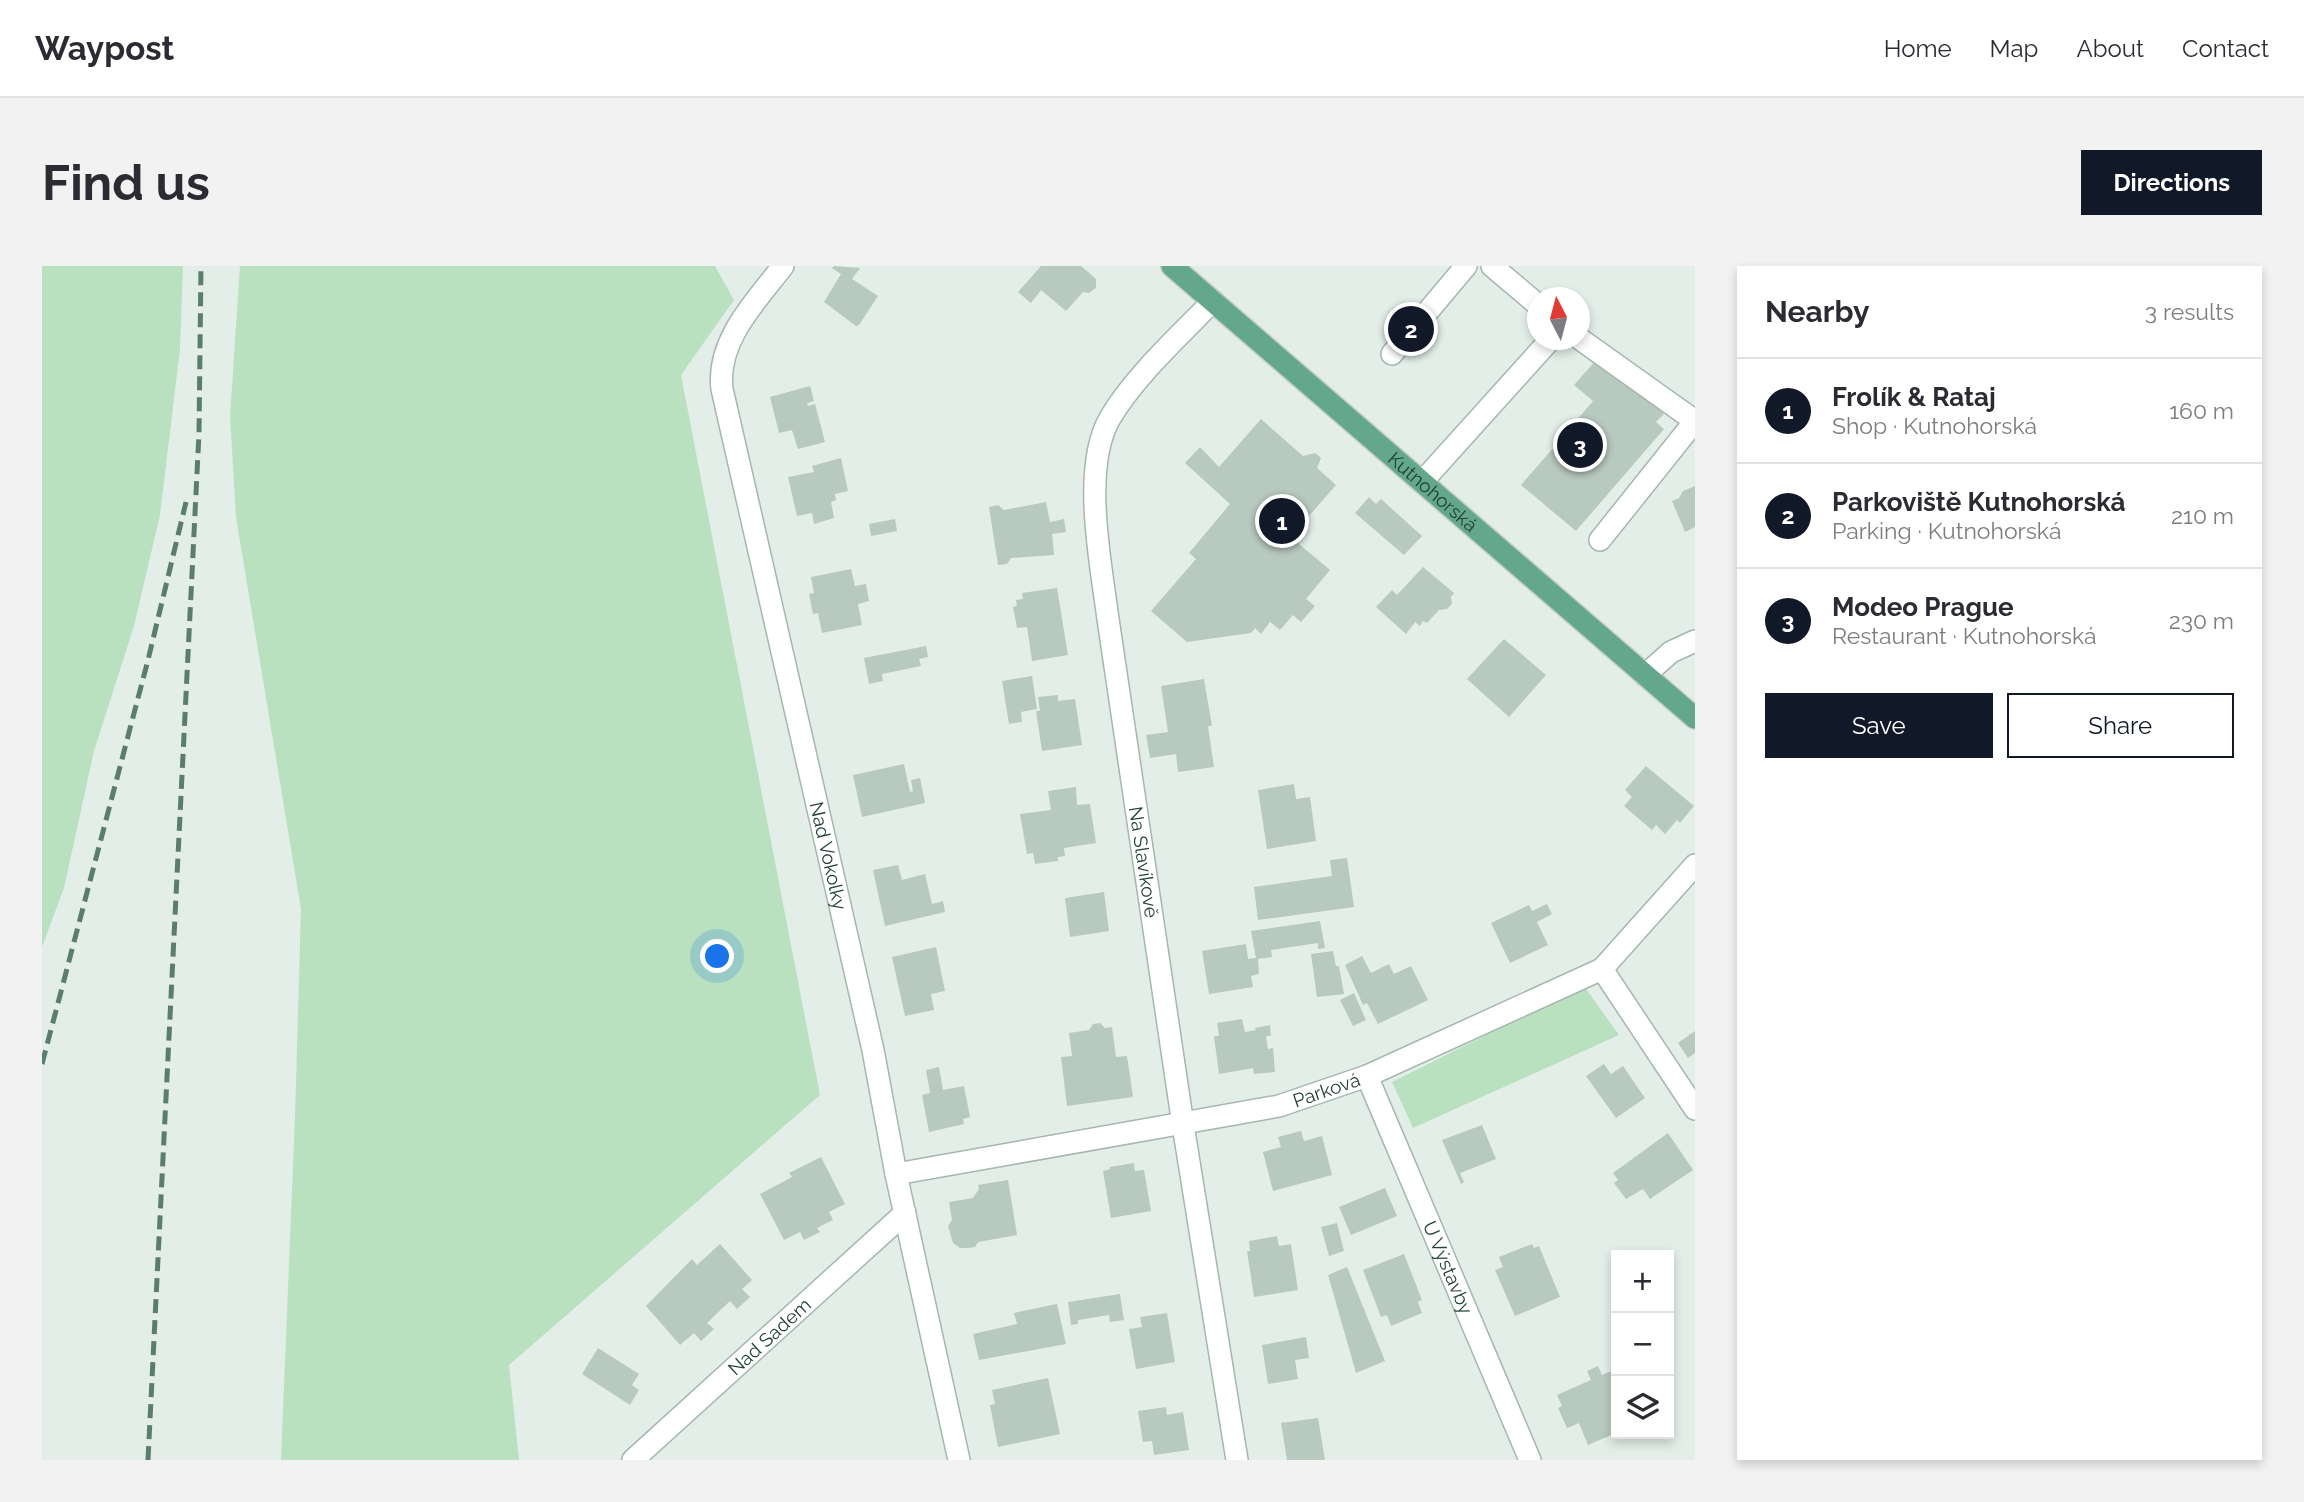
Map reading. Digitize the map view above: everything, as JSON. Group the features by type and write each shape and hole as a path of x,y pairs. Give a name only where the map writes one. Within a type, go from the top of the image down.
{"main road":[{"name":"Kutnohorská","path":"1172,266 1695,718"}],"street":[{"name":"Nad Vokolky","path":"783,266 732,337 723,359 721,380 873,1050 896,1174 959,1460"},
{"path":"1392,354 1466,266"},
{"path":"1492,266 1527,296"},
{"name":"Na Slavíkově","path":"1213,302 1157,360 1110,418 1098,458 1096,489 1098,543 1108,619 1183,1125 1237,1460"},
{"path":"1590,345 1695,421 1600,540"},
{"path":"1422,482 1541,350"},
{"path":"1645,675 1671,652 1695,641"},
{"name":"Parková","path":"896,1174 1279,1107 1367,1076 1602,969 1695,865"},
{"path":"1602,969 1695,1109"},
{"name":"U Výstavby","path":"1367,1076 1530,1460"},
{"name":"Nad Sadem","path":"633,1460 905,1213"}],"green space":[{"path":"42,266 183,266 180,349 160,515 134,626 94,751 64,888 42,947"},
{"path":"240,266 715,266 734,300 681,375 820,1095 509,1365 519,1460 281,1460 301,909 236,517 230,416"},
{"path":"1584,986 1619,1035 1413,1128 1392,1082"}],"building":[{"path":"1041,266 1081,266 1096,279 1096,288 1089,293 1083,292 1066,311 1041,290 1031,303 1018,292"},
{"path":"832,268 860,268 852,279 878,296 859,325 856,326 824,302 841,274"},
{"path":"1598,358 1664,414 1656,422 1664,429 1576,531 1521,485 1562,438 1559,435 1566,427 1569,429 1593,401 1574,385"},
{"path":"810,386 814,401 807,403 808,406 815,404 825,442 798,449 792,430 779,433 770,397"},
{"path":"1261,419 1303,456 1315,453 1321,458 1317,468 1336,485 1308,517 1305,514 1298,523 1299,544 1330,570 1306,599 1315,606 1301,622 1293,615 1280,630 1270,622 1261,634 1255,628 1251,633 1187,642 1151,611 1196,559 1189,553 1230,504 1185,463 1200,447 1219,467"},
{"path":"841,458 848,491 835,494 836,500 831,502 834,518 814,524 812,513 797,516 788,477 814,472 812,466"},
{"path":"1695,486 1695,527 1685,532 1672,501 1679,498 1683,491"},
{"path":"1369,497 1376,504 1381,499 1422,536 1404,555 1355,513"},
{"path":"1046,502 1050,522 1064,519 1066,532 1052,534 1054,555 1011,558 1007,564 998,565 989,507 998,505 1004,510"},
{"path":"895,519 897,531 871,536 869,524"},
{"path":"1423,567 1454,593 1451,597 1452,604 1447,609 1439,610 1427,623 1423,621 1420,626 1415,622 1406,634 1376,607 1392,590 1397,595"},
{"path":"851,569 855,586 866,584 869,601 858,604 862,625 822,633 818,613 813,614 809,594 814,593 811,577"},
{"path":"1057,588 1068,655 1032,661 1027,627 1017,628 1013,607 1017,606 1016,600 1023,599 1022,593"},
{"path":"1504,639 1546,675 1509,717 1467,679"},
{"path":"926,646 928,657 919,659 921,666 882,674 883,681 869,684 864,658"},
{"path":"1032,676 1037,709 1021,712 1022,722 1009,724 1002,681"},
{"path":"1204,679 1212,726 1208,726 1214,767 1178,772 1176,754 1150,758 1146,735 1168,732 1161,686"},
{"path":"1058,695 1058,701 1075,699 1082,745 1042,751 1036,711 1040,711 1038,697"},
{"path":"904,764 910,792 913,791 911,780 920,778 925,803 862,817 853,775"},
{"path":"1646,766 1694,806 1680,823 1677,820 1665,834 1656,825 1652,830 1624,806 1632,797 1625,790"},
{"path":"1294,784 1296,799 1310,797 1316,841 1267,849 1258,790"},
{"path":"1076,787 1077,805 1090,804 1096,843 1064,848 1065,856 1058,857 1058,861 1035,864 1033,853 1027,854 1020,814 1051,810 1048,791"},
{"path":"1347,858 1354,907 1258,920 1254,887 1332,876 1330,860"},
{"path":"898,865 902,880 925,874 932,904 943,901 945,912 885,926 873,870"},
{"path":"1104,892 1109,931 1070,937 1065,898"},
{"path":"1547,904 1552,914 1537,922 1548,945 1510,963 1491,923 1529,905 1532,911"},
{"path":"1320,921 1325,948 1318,949 1318,943 1271,950 1272,957 1258,959 1259,974 1251,976 1253,987 1209,994 1202,951 1246,944 1248,959 1256,958 1251,931"},
{"path":"936,947 945,991 931,994 934,1010 905,1016 892,957"},
{"path":"1333,951 1344,994 1317,997 1311,954"},
{"path":"1362,956 1371,973 1389,964 1394,974 1411,966 1428,1000 1378,1024 1367,1003 1363,1005 1345,965"},
{"path":"1354,993 1366,1020 1353,1026 1340,1000"},
{"path":"1242,1019 1245,1032 1270,1025 1271,1036 1266,1036 1268,1049 1273,1048 1275,1072 1254,1074 1253,1068 1219,1074 1214,1036 1219,1036 1217,1023"},
{"path":"1100,1023 1105,1028 1112,1027 1116,1057 1127,1056 1133,1097 1067,1106 1061,1057 1072,1056 1069,1033 1089,1030 1093,1024"},
{"path":"1695,1031 1695,1053 1688,1058 1678,1043"},
{"path":"1604,1064 1611,1074 1623,1066 1645,1098 1616,1118 1586,1076"},
{"path":"939,1067 943,1090 964,1086 970,1117 963,1119 964,1124 929,1132 922,1095 930,1093 926,1070"},
{"path":"1482,1125 1496,1159 1460,1173 1464,1182 1461,1184 1442,1140"},
{"path":"1301,1131 1304,1141 1322,1136 1332,1175 1273,1191 1263,1152 1281,1147 1278,1137"},
{"path":"1668,1133 1693,1170 1650,1199 1643,1189 1626,1199 1614,1183 1618,1180 1613,1173"},
{"path":"821,1157 845,1204 829,1212 833,1220 817,1228 820,1232 804,1240 800,1232 784,1240 760,1194 792,1177 789,1173"},
{"path":"1134,1163 1135,1171 1144,1170 1151,1211 1111,1218 1103,1171 1110,1167"},
{"path":"1008,1180 1017,1235 978,1242 975,1247 968,1248 960,1248 953,1243 948,1226 952,1220 949,1202 973,1198 979,1189 978,1185"},
{"path":"1385,1188 1397,1216 1351,1235 1339,1207"},
{"path":"1337,1223 1344,1251 1329,1256 1321,1227"},
{"path":"1277,1236 1279,1246 1291,1244 1298,1290 1254,1297 1247,1251 1250,1251 1249,1241"},
{"path":"720,1244 752,1280 742,1289 750,1297 737,1309 730,1301 707,1323 714,1329 701,1341 694,1333 680,1345 646,1306 692,1259 697,1265"},
{"path":"1532,1244 1534,1248 1539,1246 1560,1297 1515,1316 1495,1270 1503,1267 1499,1257"},
{"path":"1404,1254 1422,1300 1418,1302 1422,1313 1391,1326 1387,1315 1381,1317 1363,1270"},
{"path":"1347,1267 1385,1361 1356,1373 1328,1275"},
{"path":"1120,1294 1124,1320 1110,1322 1109,1315 1078,1320 1078,1324 1071,1325 1068,1302"},
{"path":"1057,1304 1066,1344 979,1360 973,1334 1017,1324 1014,1313"},
{"path":"1167,1313 1175,1362 1136,1369 1129,1329 1142,1327 1140,1317"},
{"path":"1306,1337 1309,1358 1295,1360 1298,1379 1268,1384 1262,1345"},
{"path":"598,1348 639,1374 632,1385 639,1390 630,1405 582,1374"},
{"path":"1598,1366 1602,1375 1611,1371 1611,1435 1588,1445 1579,1423 1567,1428 1558,1408 1562,1406 1557,1395 1591,1380 1587,1371"},
{"path":"1048,1378 1060,1434 998,1447 990,1405 995,1404 992,1390"},
{"path":"1166,1407 1167,1415 1183,1412 1189,1450 1154,1455 1152,1441 1143,1442 1138,1411"},
{"path":"1318,1418 1325,1460 1287,1460 1281,1423"}],"railway":[{"path":"148,1460 199,433 201,266"},
{"path":"42,1064 148,660 186,502"}],"place":[{"name":"Parkoviště Kutnohorská","path":"1411,329"},
{"name":"Modeo Prague","path":"1580,445"},
{"name":"Frolík & Rataj","path":"1282,521"}]}
